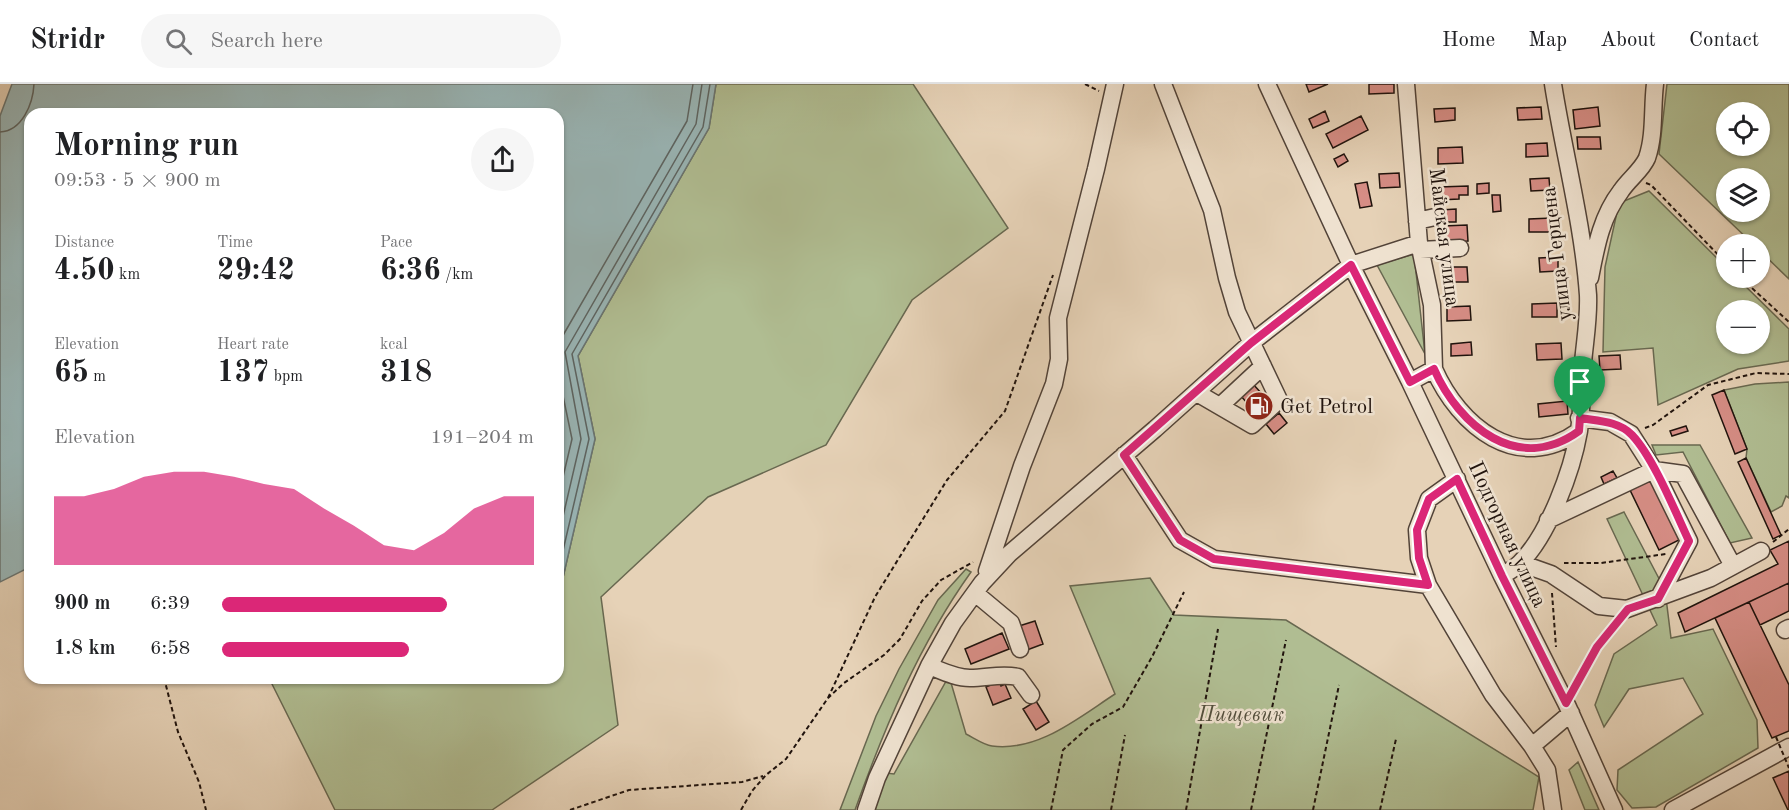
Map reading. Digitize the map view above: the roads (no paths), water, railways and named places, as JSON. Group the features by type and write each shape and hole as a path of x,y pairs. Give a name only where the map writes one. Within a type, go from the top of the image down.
{"street":[{"path":"979,588 994,554 1022,466 1054,384 1059,359 1058,318 1115,84"},
{"path":"1163,84 1173,103 1212,210 1237,312 1279,400 1252,425 1197,393"},
{"name":"Подгорная улица","path":"1267,84 1351,265 1410,382 1502,576 1569,708 1614,810"},
{"name":"Майская улица","path":"1407,84 1419,246 1432,305 1434,369"},
{"name":"улица Герцена","path":"1502,576 1520,563 1548,520 1570,469 1579,424 1588,327 1587,294 1575,205 1553,84"},
{"path":"1587,294 1596,244 1606,213 1646,161 1650,145 1655,84"},
{"path":"1417,220 1435,217"},
{"path":"866,810 885,759 929,666 953,623 979,588 1009,554 1197,393 1251,343 1351,265 1419,246 1460,248"},
{"path":"1410,382 1434,369 1452,402 1475,427 1498,442 1521,447 1546,446 1566,440 1579,424 1610,422 1631,434 1654,470 1689,541 1658,599"},
{"path":"1225,409 1266,372"},
{"path":"1124,455 1180,540 1214,559 1428,585"},
{"path":"1548,520 1654,470 1683,474 1733,566"},
{"path":"1457,479 1429,499 1417,530 1419,558 1428,585 1492,695 1532,746 1547,770 1553,810"},
{"path":"1520,563 1553,568 1599,606 1628,609 1711,578 1761,551"},
{"path":"979,588 1011,623 1020,649"},
{"path":"929,666 968,678 1006,674 1018,677 1031,695"},
{"path":"1532,746 1569,708"},
{"path":"1673,810 1783,742"}],"water":[{"path":"12,84 716,84 709,128 578,356 595,439 564,573 564,108 24,108 24,570 0,582 0,116"}],"place":[{"name":"Get Petrol","path":"1259,406"}],"park label":[{"name":"Пищевик","path":"1241,714"}]}
